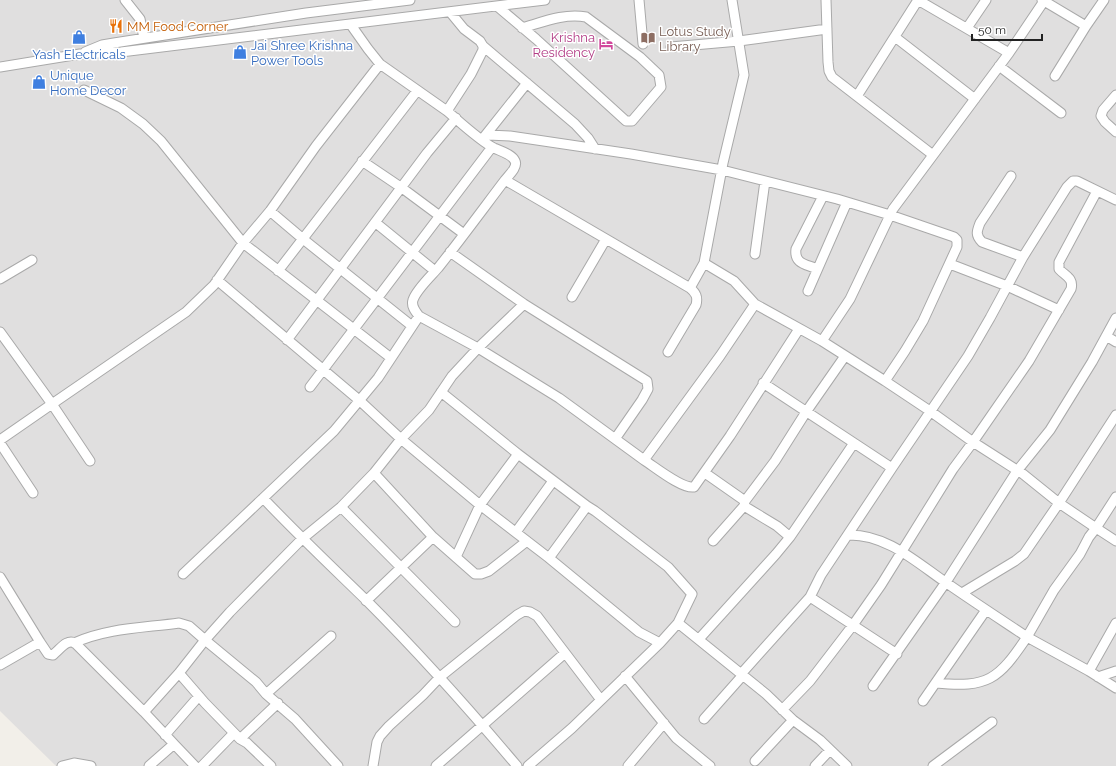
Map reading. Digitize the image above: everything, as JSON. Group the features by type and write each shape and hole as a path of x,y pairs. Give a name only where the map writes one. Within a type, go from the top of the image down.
{"street":[{"path":"124,0 140,19 144,38"},
{"path":"80,54 102,45 144,38 306,13 410,0"},
{"path":"0,67 80,54 121,52 545,0"},
{"path":"639,0 643,44"},
{"path":"690,288 704,263 722,170 744,75 732,0"},
{"path":"826,0 829,71 836,81 933,155"},
{"path":"857,96 918,0 1009,53"},
{"path":"967,28 986,0"},
{"path":"822,341 850,299 893,209 1009,53 1043,0 1086,26"},
{"path":"1055,76 1104,0"},
{"path":"497,6 626,121 632,121 661,87 659,76 640,57 586,17 575,15 564,16 522,28"},
{"path":"450,12 464,29 480,41 483,46 575,124 585,134 595,148"},
{"path":"351,24 368,50 380,64 485,137 492,147 514,160 515,167 413,299 413,305 419,316 478,348 559,398 644,460 679,483 690,488 694,487 705,473 800,329"},
{"path":"671,47 827,29"},
{"path":"895,37 975,99"},
{"path":"446,111 482,55 483,46"},
{"path":"0,440 186,312 202,297 217,280 320,141 380,64"},
{"path":"999,66 1061,113"},
{"path":"485,137 527,83"},
{"path":"84,90 121,108 143,124 161,142 243,244 318,300 353,330 391,358"},
{"path":"278,270 417,91"},
{"path":"1116,95 1103,110 1102,116 1102,119 1116,132"},
{"path":"287,340 342,269 427,153 456,118"},
{"path":"485,137 510,136 595,148 722,170 847,202 954,237 958,244 923,321 885,381"},
{"path":"310,386 492,147"},
{"path":"362,161 402,188 464,234"},
{"path":"1011,176 976,231 977,237 982,242 1023,257"},
{"path":"505,180 695,292 698,298 696,305 668,352"},
{"path":"755,254 765,181"},
{"path":"704,719 810,597 821,575 968,356 1023,257 1070,183 1077,181 1116,200"},
{"path":"782,710 810,681 853,625 881,585 953,469 1029,361 1071,289 1072,284 1070,279 1060,269 1059,262 1097,191"},
{"path":"817,269 800,262 797,259 796,249 823,196"},
{"path":"808,291 847,202"},
{"path":"270,210 303,239 412,326"},
{"path":"376,223 435,271"},
{"path":"572,297 606,239"},
{"path":"450,252 524,304 647,381 648,389 642,400 615,439"},
{"path":"0,280 32,260"},
{"path":"704,263 734,281 755,304 822,341 885,381 1016,471 1023,474 1059,503 1116,541"},
{"path":"950,264 1007,286 1059,310"},
{"path":"217,280 480,505 516,532 639,632 660,643"},
{"path":"144,712 230,612 302,539 341,507 374,473 428,410 452,376 478,348 524,304"},
{"path":"644,460 720,356 755,304"},
{"path":"183,574 334,431 378,378 419,316"},
{"path":"873,686 946,582 1016,471 1050,430 1092,362 1116,318"},
{"path":"0,332 52,404 90,461"},
{"path":"1106,336 1116,342"},
{"path":"713,541 744,503 775,461 806,412 845,356"},
{"path":"763,383 892,468"},
{"path":"441,392 518,454 587,506 595,510 668,568 692,594 678,623 660,643 572,728 528,766"},
{"path":"962,593 1024,554 1116,415"},
{"path":"0,443 33,493"},
{"path":"699,639 790,537 854,443"},
{"path":"456,557 480,505 518,454"},
{"path":"374,473 433,537 475,574 481,574 488,571 527,541"},
{"path":"705,473 790,537"},
{"path":"516,532 553,481"},
{"path":"936,683 971,684 987,680 999,673 1011,660 1027,637 1054,590 1080,554 1089,537 1116,497"},
{"path":"263,498 440,677 517,766"},
{"path":"548,558 587,506"},
{"path":"341,507 455,622"},
{"path":"848,535 860,535 875,538 901,551 1027,637 1089,671 1116,688"},
{"path":"366,601 433,537"},
{"path":"0,577 48,654 53,655 69,642 74,643 105,632 179,623 189,626 256,682 266,694 278,703 338,766"},
{"path":"810,597 896,654"},
{"path":"923,701 986,610"},
{"path":"373,766 375,747 380,736 389,726 423,696 440,677 516,615 524,611 530,612 537,616 600,700"},
{"path":"678,623 742,674 847,766"},
{"path":"1089,671 1116,623"},
{"path":"266,694 331,636"},
{"path":"0,665 40,642"},
{"path":"74,643 196,766"},
{"path":"436,766 565,653"},
{"path":"1098,677 1116,671"},
{"path":"179,673 237,736 272,766"},
{"path":"625,676 676,738 710,766"},
{"path":"165,735 199,696"},
{"path":"202,766 278,703"},
{"path":"755,761 793,720"},
{"path":"933,766 992,722"},
{"path":"628,766 664,723"},
{"path":"152,765 174,744"},
{"path":"815,766 830,750"},
{"path":"62,766 74,763 91,766"}],"shaded area":[{"path":"0,0 1116,0 1116,766 56,766 0,711"}],"place":[{"name":"MM Food Corner","path":"116,26"},
{"name":"Yash Electricals","path":"79,37"},
{"name":"Lotus Study Library","path":"648,38"},
{"name":"Krishna Residency","path":"606,44"},
{"name":"Jai Shree Krishna Power Tools","path":"240,52"},
{"name":"Unique Home Decor","path":"39,82"}]}
